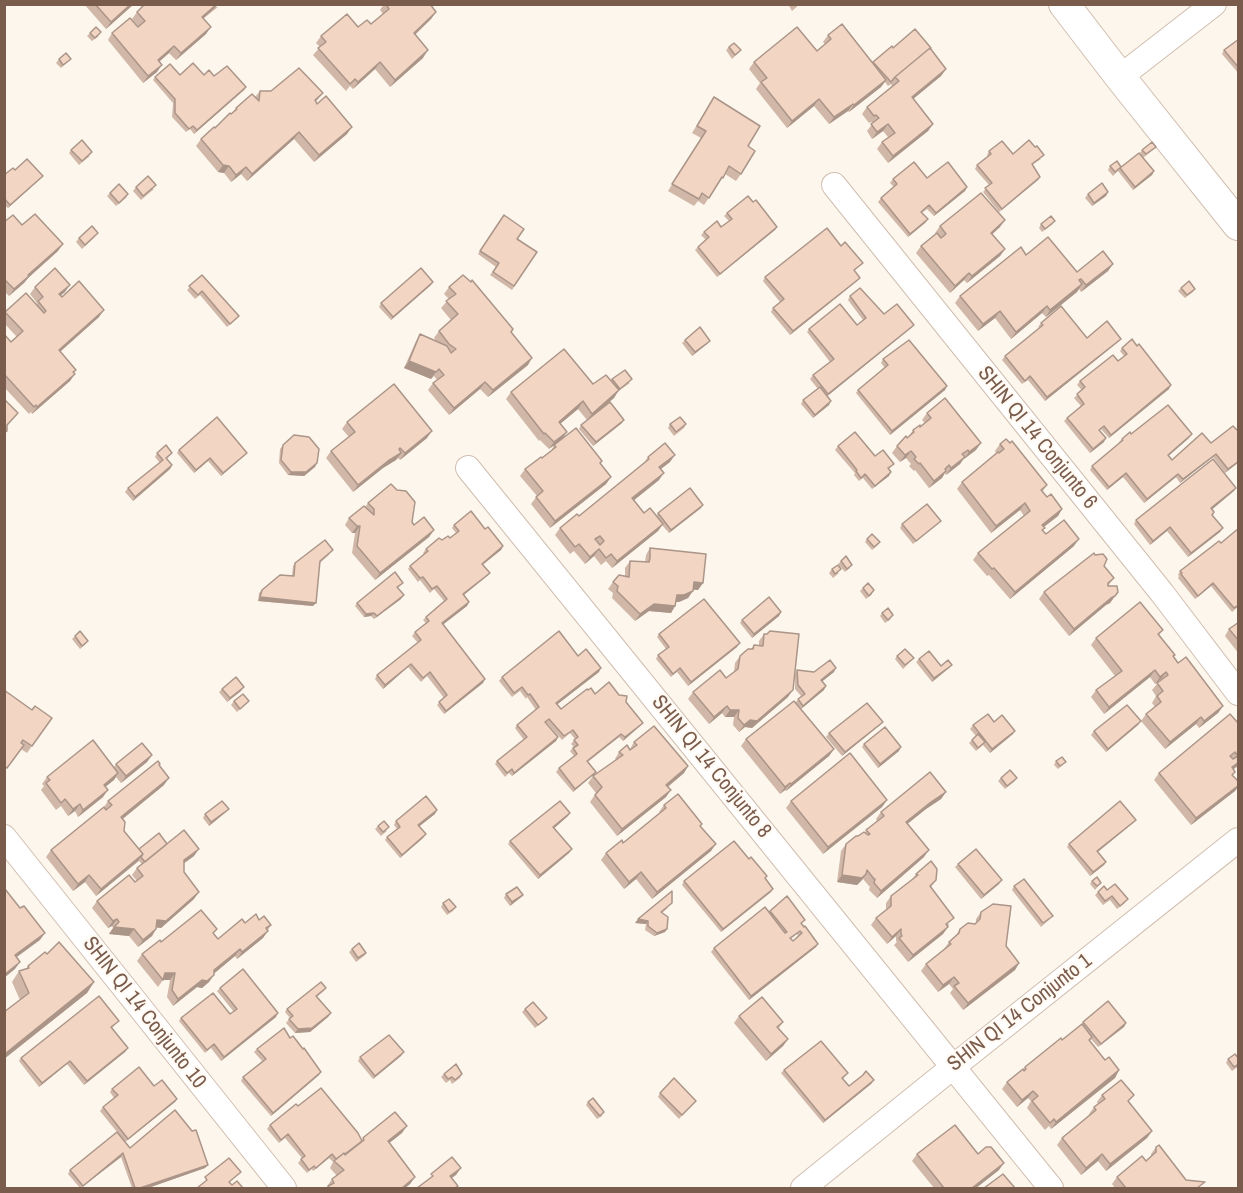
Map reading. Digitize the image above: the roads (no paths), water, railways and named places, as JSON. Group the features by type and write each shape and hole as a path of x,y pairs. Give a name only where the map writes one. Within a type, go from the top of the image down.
{"street":[{"path":"1064,4 1239,225"},
{"path":"1120,77 1214,4"},
{"name":"SHIN QI 14 Conjunto 6","path":"834,185 1162,593 1239,693"},
{"name":"SHIN QI 14 Conjunto 8","path":"468,468 1050,1188"},
{"name":"SHIN QI 14 Conjunto 10","path":"4,837 284,1188"},
{"name":"SHIN QI 14 Conjunto 1","path":"803,1188 1239,840"}]}
